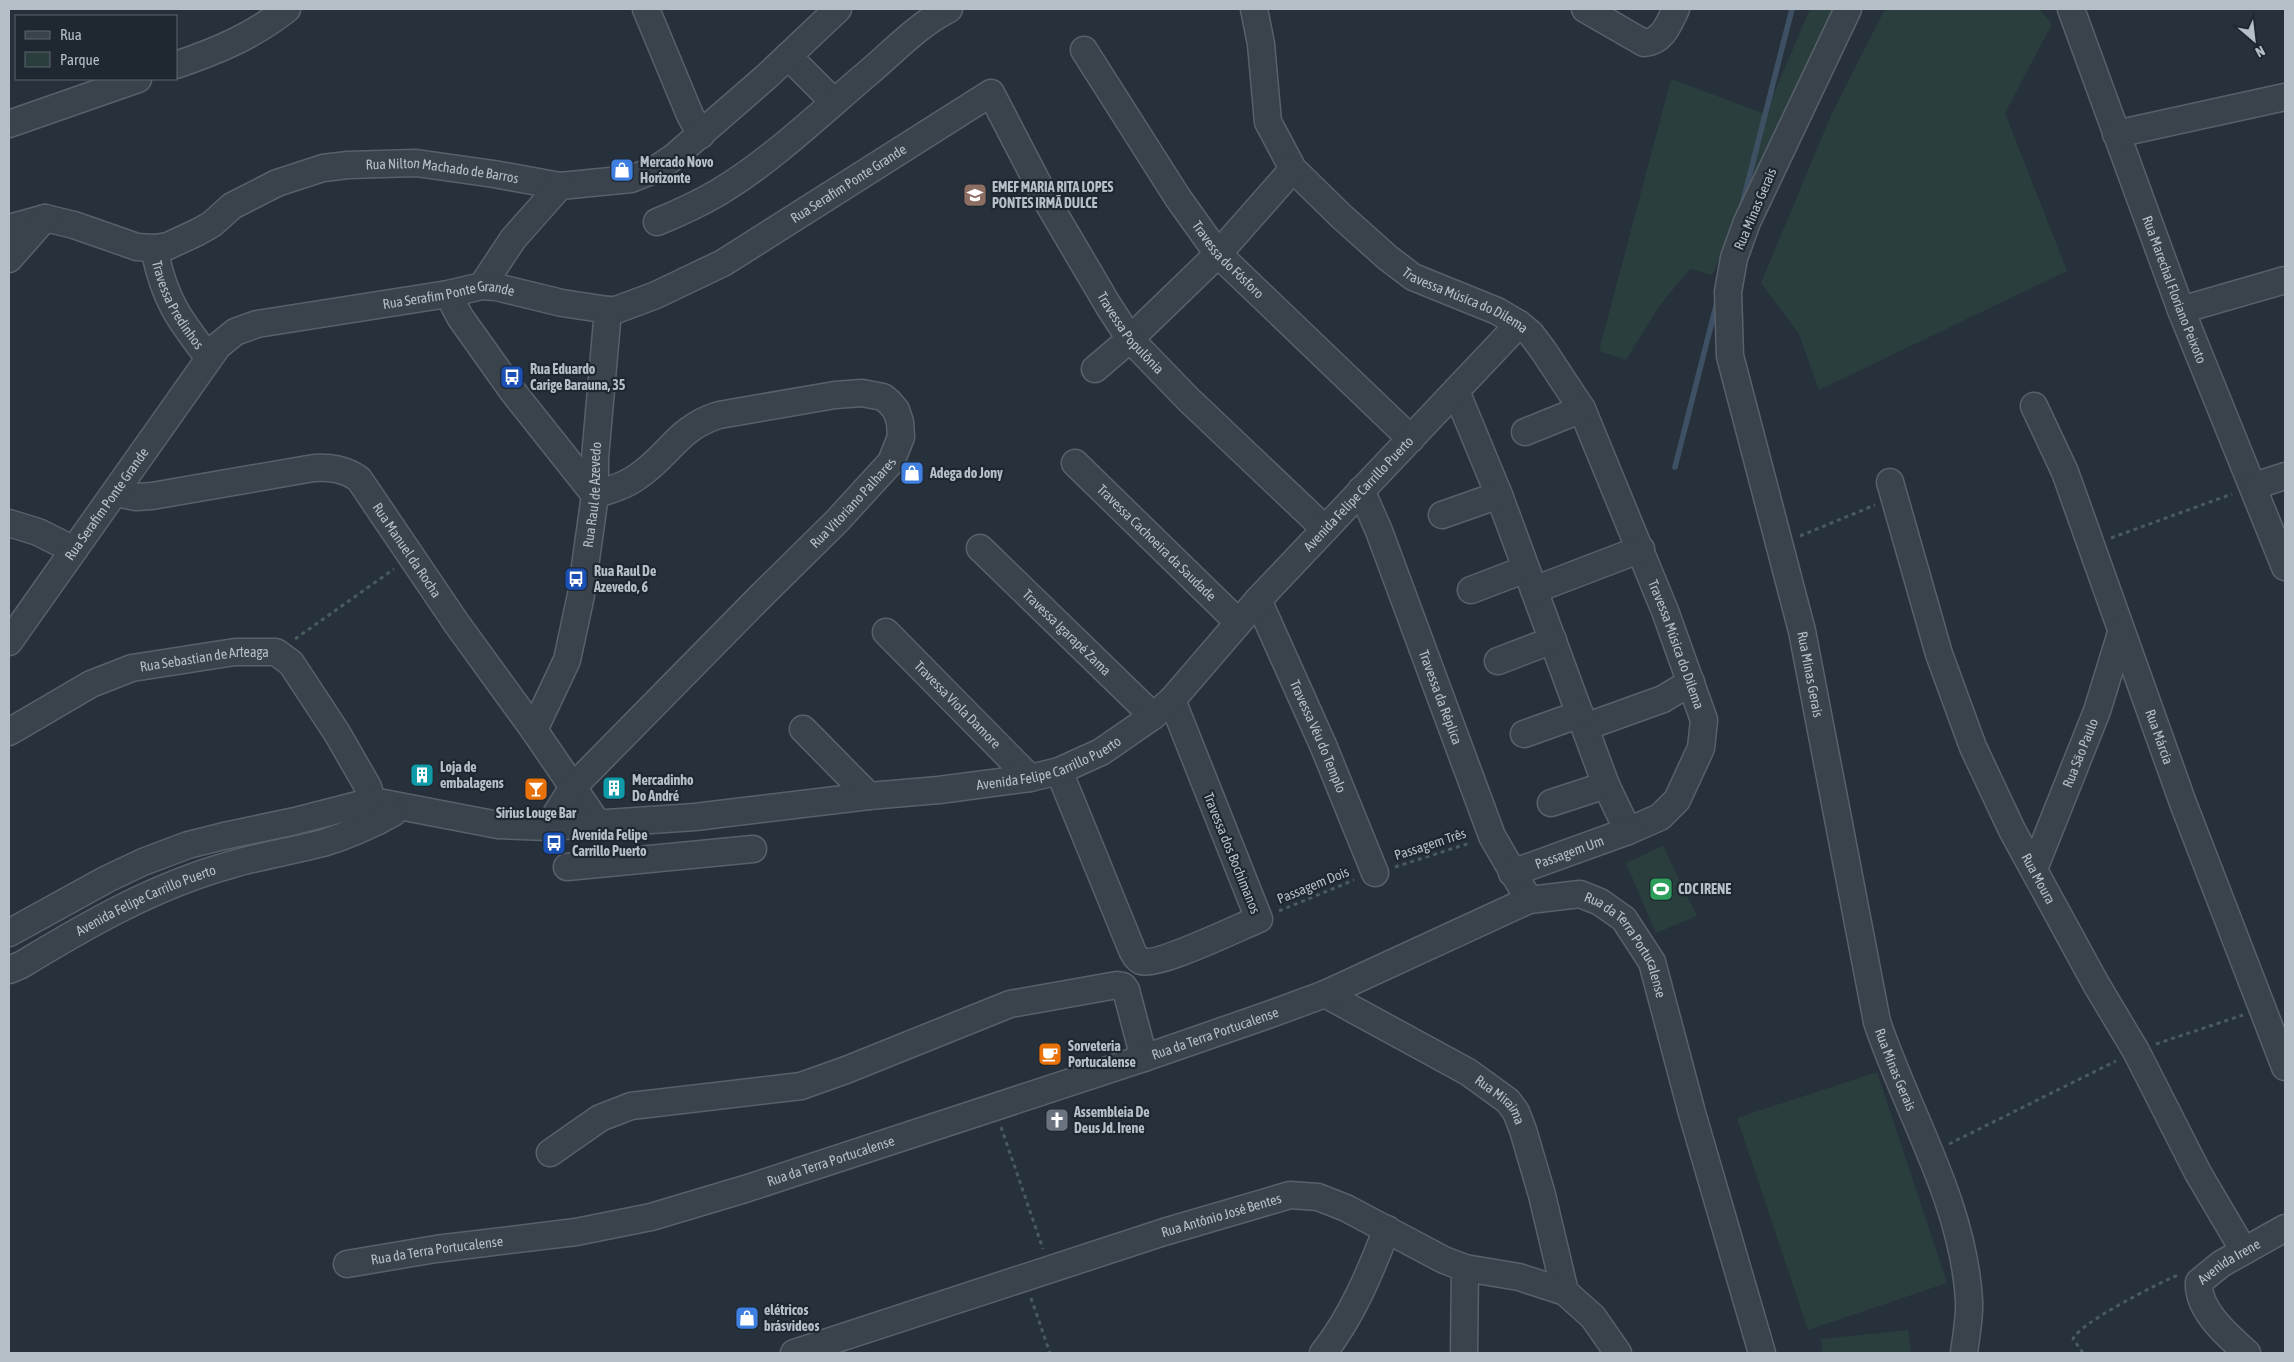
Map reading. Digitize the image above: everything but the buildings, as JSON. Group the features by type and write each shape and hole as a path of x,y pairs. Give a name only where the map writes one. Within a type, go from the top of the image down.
{"street":[{"path":"178,64 229,45 266,25 287,9"},
{"path":"646,9 690,115 701,135"},
{"name":"Rua Nilton Machado de Barros","path":"9,228 45,218 74,225 137,247 154,248 168,246 212,224 232,206 262,190 292,177 323,168 416,163 560,186 620,181 642,175 674,157 701,135 838,9"},
{"name":"Travessa Música do Dilema","path":"1254,9 1261,44 1268,122 1294,169 1341,216 1388,258 1413,277 1497,311 1520,324 1531,334 1543,350 1582,409 1641,549 1704,720 1705,732 1702,748 1678,800 1660,817 1628,831"},
{"path":"1585,9 1644,43 1652,42 1660,36 1676,9"},
{"name":"Rua Minas Gerais","path":"1848,9 1747,222 1734,258 1728,292 1730,356 1781,544 1802,631 1877,1022 1892,1065 1930,1153 1958,1232 1969,1301 1964,1353"},
{"name":"Rua Marechal Floriano Peixoto","path":"2071,9 2181,310 2254,486 2285,567"},
{"path":"658,222 691,208 721,191 834,102 940,11"},
{"name":"Travessa do Fósforo","path":"1084,50 1178,198 1218,254 1411,439"},
{"path":"788,56 834,102"},
{"path":"9,124 135,80"},
{"name":"Rua Serafim Ponte Grande","path":"9,642 116,494 209,358 218,346 235,332 257,324 448,294 482,286 496,287 562,303 608,310 656,295 723,263 991,94"},
{"name":"Travessa Populônia","path":"991,94 1048,203 1130,339 1188,399 1325,529"},
{"path":"2116,134 2285,97"},
{"path":"1095,370 1218,254 1294,169"},
{"path":"482,286 513,239 560,186"},
{"path":"9,259 45,218"},
{"name":"Travessa Predinhos","path":"154,248 160,277 168,300 184,326 209,358"},
{"path":"2181,310 2285,280"},
{"path":"448,294 460,317 509,387 595,496"},
{"name":"Rua Raul de Azevedo","path":"534,730 567,660 581,595 595,496 595,458 608,310"},
{"name":"Avenida Felipe Carrillo Puerto","path":"9,933 107,879 143,862 206,840 320,814 402,808 498,824 548,827 695,817 869,796 939,790 1030,778 1059,771 1100,752 1162,708 1258,600 1520,324"},
{"path":"1456,391 1499,495 1606,785 1628,831"},
{"name":"Rua Vitoriano Palhares","path":"548,827 573,787 837,521 891,462 901,438 900,422 896,410 883,397 862,392 719,415 705,419 684,432 655,463 637,478 595,496"},
{"name":"Rua Márcia","path":"2034,406 2065,472 2183,802 2285,1067"},
{"path":"1526,432 1582,409"},
{"name":"Travessa Cachoeira da Saudade","path":"1075,463 1238,622"},
{"name":"Rua Manuel da Rocha","path":"116,494 136,497 152,496 314,468 350,472 359,479 413,556 457,624 534,730 598,824"},
{"path":"2254,486 2285,476"},
{"name":"Rua Moura","path":"1892,489 1939,654 1973,748 2012,830 2096,984 2136,1051 2198,1173 2244,1251"},
{"name":"Travessa da Réplica","path":"1361,490 1379,531 1492,836 1529,900"},
{"path":"1442,515 1499,495"},
{"path":"9,524 38,532 74,550"},
{"name":"Travessa Igarapé Zama","path":"980,548 1162,708"},
{"path":"1471,590 1530,579 1641,549"},
{"name":"Travessa Véu do Templo","path":"1258,600 1323,745 1375,873"},
{"name":"Travessa Viola Damore","path":"886,632 1030,778"},
{"name":"Rua São Paulo","path":"2034,870 2097,711 2122,633"},
{"path":"1498,661 1553,640"},
{"name":"Rua Sebastian de Arteaga","path":"9,732 91,684 132,668 235,652 276,652 291,663 302,678 361,773 376,811"},
{"path":"1524,734 1663,698 1691,682"},
{"name":"Travessa dos Bochimanos","path":"1059,771 1130,945 1138,959 1146,962 1152,961 1190,949 1259,919 1162,708"},
{"path":"803,729 869,796"},
{"path":"1551,803 1606,785"},
{"name":"Avenida Felipe Carrillo Puerto","path":"9,970 122,907 170,885 230,864 325,842 376,811"},
{"path":"320,814 325,842"},
{"path":"695,817 697,855"},
{"name":"Passagem Um","path":"1512,873 1628,831"},
{"path":"567,867 753,850"},
{"name":"Rua da Terra Portucalense","path":"348,1264 436,1249 559,1235 651,1217 745,1189 1144,1058 1325,994 1529,900 1580,894 1600,902 1624,919 1652,962 1692,1113 1762,1353"},
{"path":"550,1153 600,1118 632,1106 801,1086 846,1070 1010,1004 1117,985 1123,986 1126,990 1144,1058"},
{"name":"Rua Miraima","path":"1325,994 1468,1072 1508,1101 1516,1112 1523,1130 1542,1195 1565,1292"},
{"name":"Rua Antônio José Bentes","path":"804,1352 863,1330 1050,1271 1164,1232 1290,1195 1318,1197 1346,1208 1444,1260 1465,1268 1519,1277 1565,1292 1592,1316 1618,1353"},
{"name":"Avenida Irene","path":"2246,1353 2208,1311 2201,1299 2199,1282 2209,1273 2244,1251 2285,1228"},
{"path":"1323,1353 1331,1343 1368,1279 1387,1229"},
{"path":"1464,1353 1465,1268"}],"path":[{"path":"2092,545 2254,486"},
{"path":"1781,544 1892,489"},
{"path":"276,652 413,556"},
{"name":"Passagem Três","path":"1375,873 1492,836"},
{"name":"Passagem Dois","path":"1259,919 1375,873"},
{"path":"1930,1153 2136,1051 2262,1009"},
{"path":"994,1106 1050,1271"},
{"path":"2083,1353 2073,1339 2075,1333 2108,1312 2177,1276 2209,1273"},
{"path":"1034,1308 1050,1353"}],"green space":[{"path":"1810,9 1836,9 1712,275 1690,269 1660,305 1626,360 1599,351 1671,79 1765,114"},
{"path":"1885,9 2039,9 2052,24 2005,113 2067,271 1819,390 1799,334 1761,283 1832,113"},
{"name":"CDC IRENE","path":"1663,846 1697,916 1656,933 1626,863"},
{"path":"1877,1072 1947,1283 1808,1330 1737,1118"},
{"path":"1908,1330 1911,1353 1823,1353 1821,1339"}],"waterway":[{"path":"1742,205 1792,9"},
{"path":"1675,467 1717,302"}],"place":[{"name":"Mercado Novo Horizonte","path":"622,170"},
{"name":"EMEF MARIA RITA LOPES PONTES IRMÃ DULCE","path":"975,195"},
{"name":"Rua Eduardo Carige Barauna, 35","path":"512,377"},
{"name":"Adega do Jony","path":"912,473"},
{"name":"Rua Raul De Azevedo, 6","path":"576,579"},
{"name":"Loja de embalagens","path":"422,775"},
{"name":"Mercadinho Do André","path":"614,788"},
{"name":"Sirius Louge Bar","path":"536,789"},
{"name":"Avenida Felipe Carrillo Puerto","path":"554,843"},
{"name":"CDC IRENE","path":"1661,889"},
{"name":"Sorveteria Portucalense","path":"1050,1054"},
{"name":"Assembleia De Deus Jd. Irene","path":"1057,1120"},
{"name":"elétricos brásvideos","path":"747,1318"}]}
